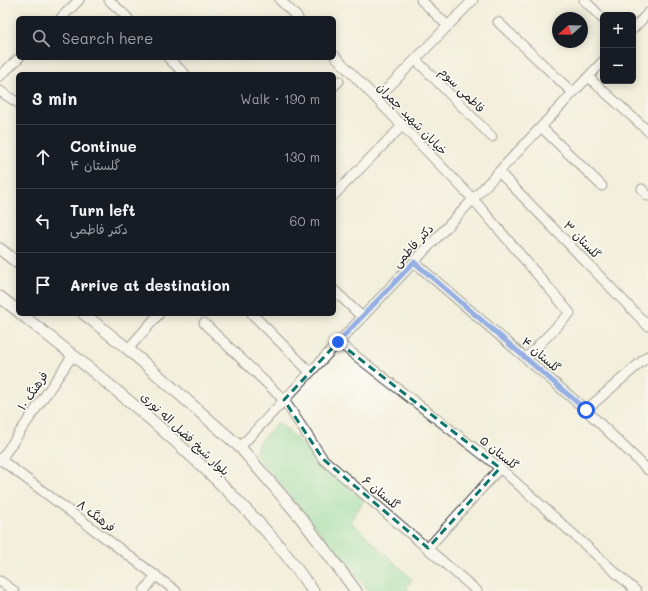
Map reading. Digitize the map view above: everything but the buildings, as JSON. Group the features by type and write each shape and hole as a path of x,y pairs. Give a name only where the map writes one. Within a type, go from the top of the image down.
{"street":[{"path":"63,16 79,0"},
{"path":"110,0 126,16"},
{"path":"280,0 296,16"},
{"path":"421,0 448,26"},
{"path":"377,99 473,0"},
{"path":"584,0 600,16"},
{"path":"636,26 648,13"},
{"path":"498,22 573,93"},
{"name":"خیابان شهید چمران","path":"336,57 473,199 570,312 526,358"},
{"path":"0,76 17,60"},
{"path":"170,60 183,72"},
{"name":"فاطمی سوم","path":"416,60 492,137"},
{"name":"دکتر فاطمی","path":"240,447 600,64"},
{"path":"588,77 648,131"},
{"path":"0,91 16,101"},
{"path":"336,193 402,126"},
{"path":"541,127 602,186"},
{"name":"گلستان ۳","path":"499,172 648,326"},
{"path":"0,249 16,261"},
{"name":"گلستان ۴","path":"414,262 586,410 648,470"},
{"path":"336,292 362,317"},
{"path":"0,297 16,309"},
{"name":"بلوار شیخ فضل اله نوری","path":"24,316 135,406 210,473 275,541 313,591"},
{"name":"بلوار شیخ فضل اله نوری","path":"87,316 128,349 240,447 301,518 356,591"},
{"path":"128,349 157,316"},
{"path":"254,316 310,372"},
{"name":"گلستان ۶","path":"204,323 284,400 323,459 477,591"},
{"name":"گلستان ۵","path":"338,342 500,468 636,591"},
{"name":"فرهنگ ۱۰","path":"0,460 73,355"},
{"path":"586,410 648,356"},
{"name":"فرهنگ ۸","path":"0,460 176,591"},
{"path":"428,548 500,468"},
{"path":"144,591 156,575"},
{"path":"0,581 14,591"}],"highlighted area":[{"path":"338,342 500,468 428,548 323,459 284,400"}],"green space":[{"path":"278,422 364,501 350,521 412,579 406,588 410,591 369,591 255,454 259,442"}],"route":[{"path":"338,342 414,262 586,410"}]}
